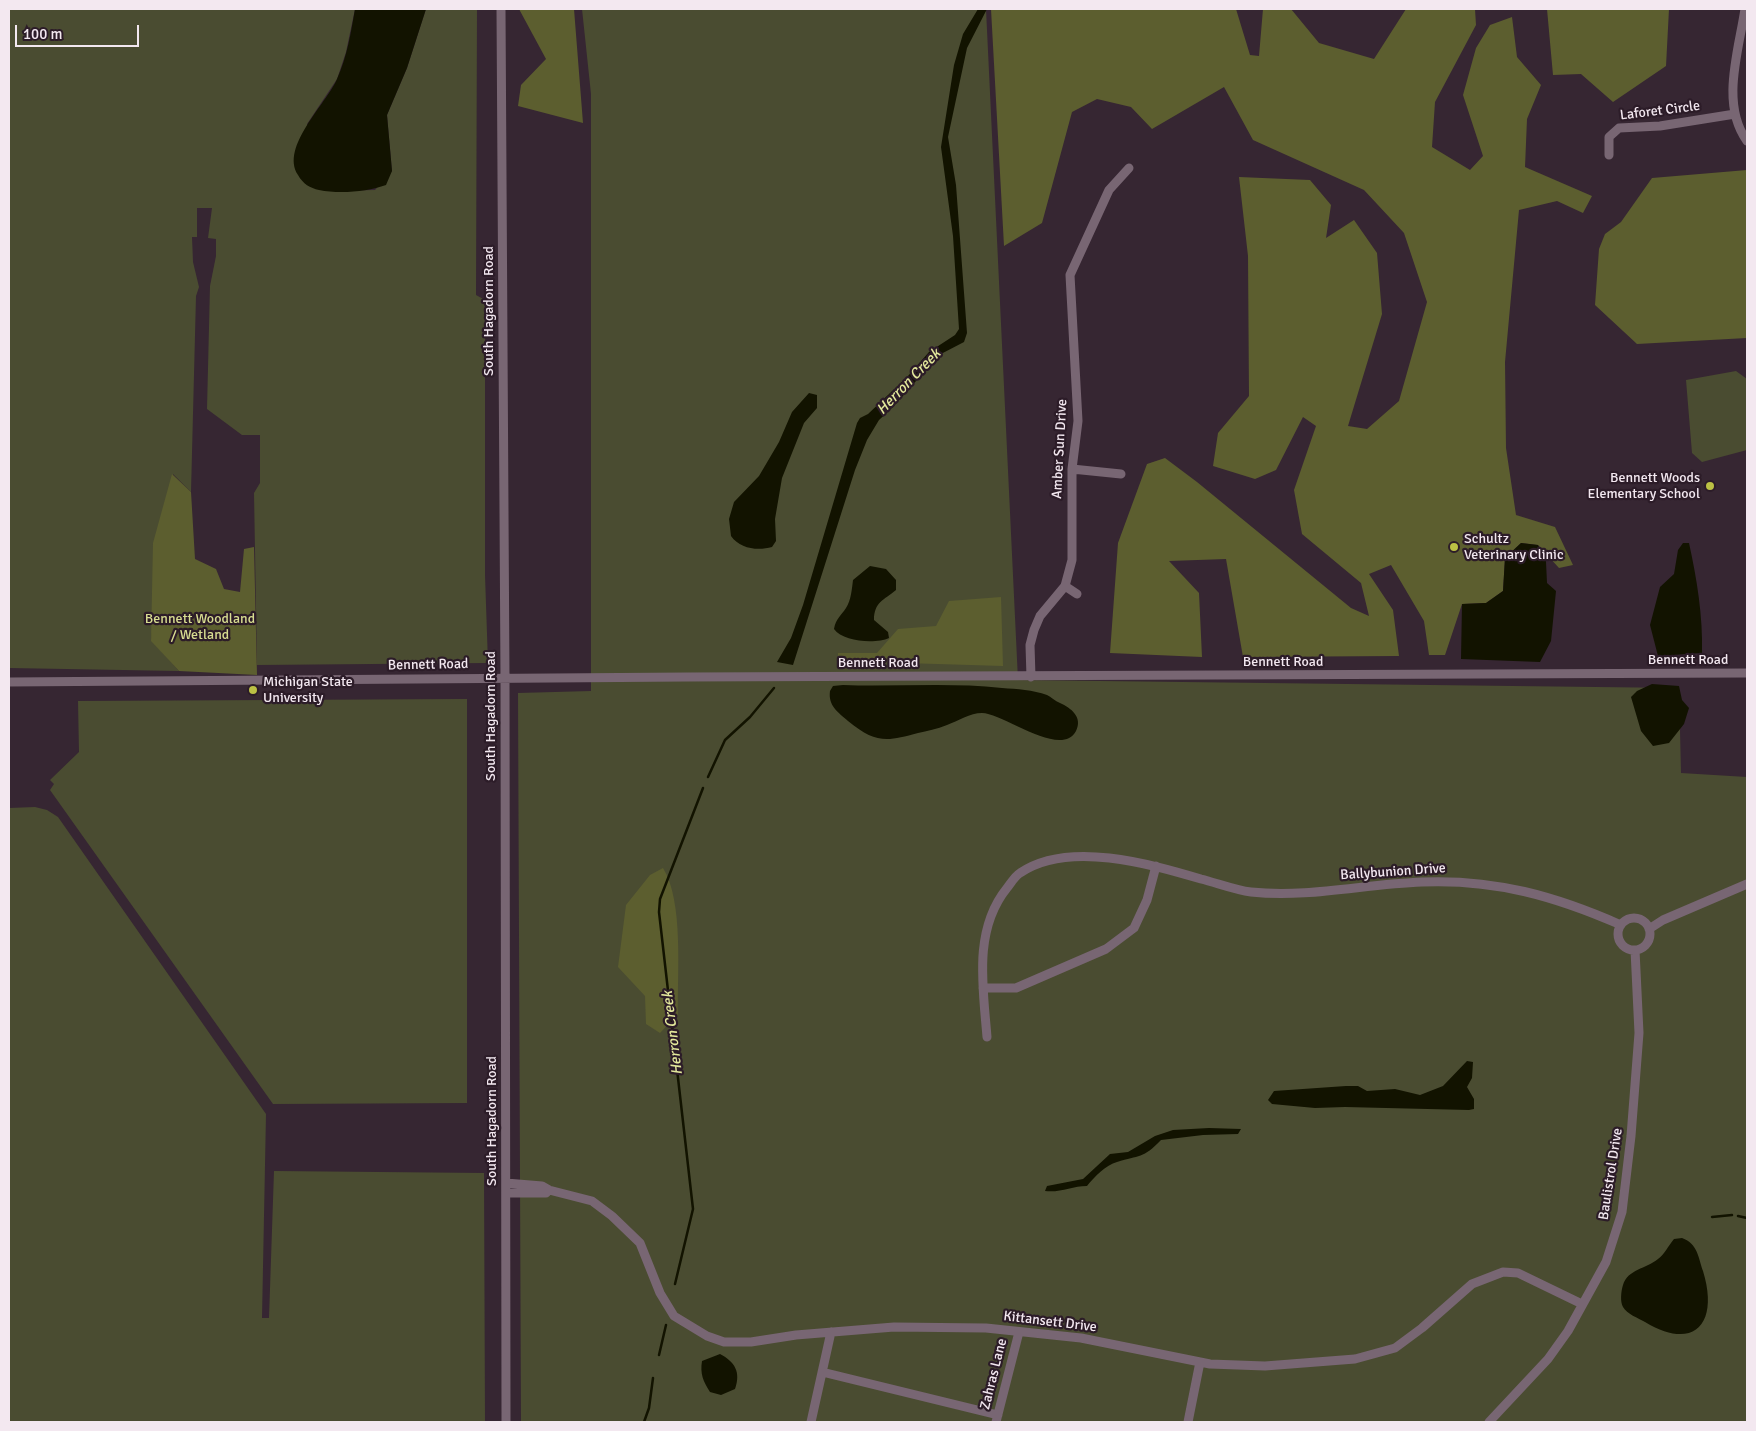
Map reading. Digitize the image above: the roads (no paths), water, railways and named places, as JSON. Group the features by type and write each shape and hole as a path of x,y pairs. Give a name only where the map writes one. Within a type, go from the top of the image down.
{"street":[{"name":"South Hagadorn Road","path":"501,9 505,678 506,1422"},
{"path":"1744,9 1734,76 1733,97 1735,114 1741,133 1747,141"},
{"name":"Laforet Circle","path":"1608,155 1609,136 1620,128 1660,126 1735,114"},
{"name":"Amber Sun Drive","path":"1031,677 1030,646 1034,630 1040,616 1065,586 1072,560 1072,469 1078,421 1070,275 1109,190 1129,168"},
{"path":"1072,469 1121,474"},
{"path":"1065,586 1077,594"},
{"name":"Bennett Road","path":"9,682 1747,673"},
{"name":"Ballybunion Drive","path":"987,1037 983,988 984,937 997,900 1019,874 1051,859 1083,856 1156,866 1250,892 1300,894 1420,882 1476,882 1536,893 1587,910 1621,926"},
{"path":"983,988 1016,988 1106,949 1134,928 1147,900 1156,866"},
{"path":"1649,929 1638,919 1630,919 1621,926 1620,940 1626,948 1635,950 1647,943 1649,929 1663,920 1747,884"},
{"name":"Baulistrol Drive","path":"1489,1422 1548,1359 1568,1331 1606,1262 1622,1212 1631,1136 1639,1033 1635,950"},
{"name":"Kittansett Drive","path":"506,1183 542,1186 549,1190 592,1201 612,1216 640,1244 660,1293 674,1316 707,1336 724,1342 751,1342 831,1332 894,1328 986,1328 1081,1338 1200,1362 1265,1366 1355,1360 1395,1348 1422,1328 1472,1284 1503,1272 1518,1273 1582,1304"},
{"name":"Kittansett Drive","path":"506,1193 546,1193 549,1190"},
{"path":"811,1422 831,1332"},
{"name":"Zahras Lane","path":"997,1419 1019,1332"},
{"path":"1188,1422 1200,1362"},
{"path":"822,1372 997,1419"}],"water":[{"path":"355,9 426,9 407,68 387,115 392,171 386,185 353,192 319,190 307,185 298,175 294,164 295,152 307,126 337,79 346,53"},
{"path":"978,9 987,9 967,48 948,137 956,185 967,333 964,342 939,355 879,420 867,440 855,470 793,665 777,662 791,638 803,605 857,423 860,418 868,414 908,376 929,352 955,335 959,329 953,236 941,147 954,65 963,34"},
{"path":"809,393 817,395 817,408 804,423 782,478 775,519 776,541 772,547 755,549 739,544 731,536 729,519 734,502 759,476 779,442 792,412"},
{"path":"1521,543 1538,545 1546,562 1547,583 1556,591 1551,641 1540,662 1461,659 1462,604 1486,603 1503,591 1505,558"},
{"path":"1683,543 1689,543 1695,571 1699,598 1702,653 1658,656 1650,625 1660,587 1674,574 1678,550"},
{"path":"870,566 886,569 896,580 896,590 878,605 874,614 874,620 888,632 889,638 876,641 860,641 845,637 834,629 837,620 849,602 853,580"},
{"path":"1652,684 1679,686 1682,700 1689,708 1684,724 1669,743 1653,746 1641,731 1631,697 1637,691"},
{"path":"962,685 1031,691 1047,695 1068,708 1077,717 1078,726 1069,738 1058,740 1045,738 991,715 978,713 932,730 897,738 881,739 857,728 834,708 830,691 833,686"},
{"path":"1467,1061 1473,1062 1472,1078 1467,1087 1474,1099 1474,1109 1469,1110 1315,1108 1272,1104 1268,1100 1274,1091 1346,1086 1358,1086 1367,1091 1395,1089 1420,1095 1443,1086"},
{"path":"1241,1129 1238,1134 1203,1135 1161,1140 1145,1153 1109,1166 1087,1186 1045,1191 1047,1186 1083,1179 1110,1154 1128,1152 1155,1136 1173,1130"},
{"path":"1682,1238 1694,1247 1698,1256 1707,1289 1708,1305 1705,1318 1699,1327 1690,1333 1677,1334 1663,1331 1630,1314 1623,1307 1621,1296 1625,1280 1633,1272 1658,1259 1674,1239"},
{"path":"720,1354 730,1360 737,1373 735,1389 721,1395 710,1392 701,1370 702,1361"}],"waterway":[{"name":"Herron Creek","path":"708,777 725,740 750,717 774,688"},
{"name":"Herron Creek","path":"675,1284 693,1209 659,912 660,899 703,788"},
{"path":"1712,1217 1732,1215"},
{"path":"1738,1216 1747,1218"},
{"name":"Herron Creek","path":"659,1355 666,1325"},
{"name":"Herron Creek","path":"644,1422 649,1408 653,1378"}],"place":[{"name":"Bennett Woods Elementary School","path":"1710,486"},
{"name":"Schultz Veterinary Clinic","path":"1454,547"},
{"name":"Michigan State University","path":"253,690"}],"park label":[{"name":"Bennett Woodland / Wetland","path":"200,628"}]}
